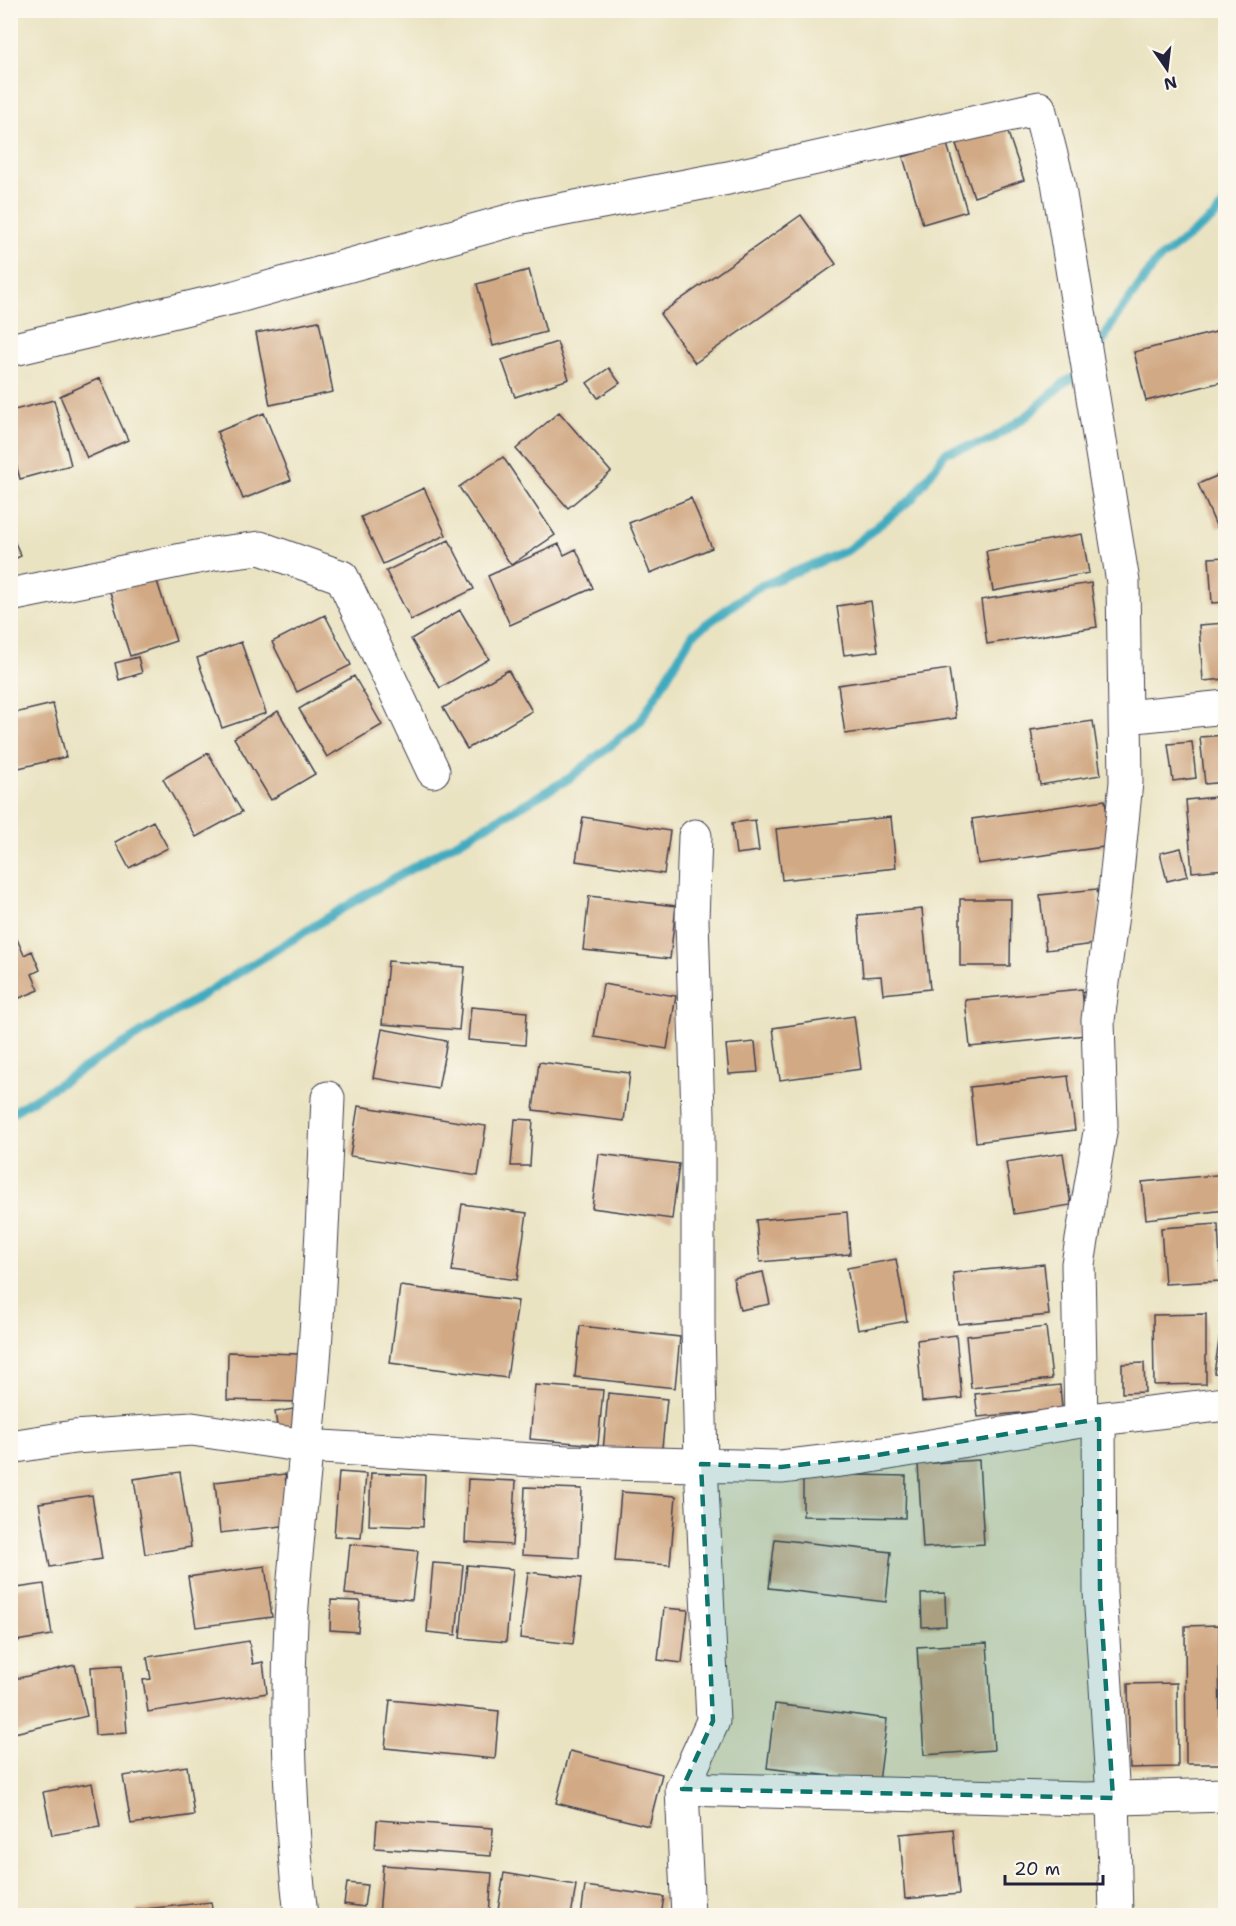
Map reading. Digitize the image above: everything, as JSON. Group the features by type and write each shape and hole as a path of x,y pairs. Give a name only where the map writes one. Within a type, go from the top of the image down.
{"street":[{"path":"10,350 235,297 523,217 728,178 1040,108 1058,182 1123,582 1126,782 1098,1020 1101,1126 1078,1264 1113,1798 1116,1916"},
{"path":"10,595 212,554 260,548 342,578 433,771"},
{"path":"1125,717 1226,707"},
{"path":"687,1916 682,1789 713,1721 701,1464 698,1325 698,1115 692,920 695,836"},
{"path":"301,1916 295,1856 289,1744 291,1620 314,1361 328,1098"},
{"path":"10,1447 74,1437 192,1429 306,1446 568,1462 781,1467 855,1458 1090,1420 1226,1404"},
{"path":"682,1789 1113,1798 1226,1795"}],"highlighted area":[{"path":"1099,1419 1100,1592 1113,1798 682,1789 713,1721 701,1464 781,1467 865,1457"}],"building":[{"path":"1004,121 1024,180 974,197 954,138"},
{"path":"947,144 967,211 923,224 903,157"},
{"path":"801,215 836,264 695,363 660,314"},
{"path":"529,270 546,332 493,346 477,284"},
{"path":"319,321 333,392 270,405 256,333"},
{"path":"1224,330 1226,381 1146,401 1134,352"},
{"path":"557,342 569,379 515,397 502,360"},
{"path":"609,368 620,383 598,398 587,383"},
{"path":"100,378 128,440 87,458 60,396"},
{"path":"54,400 71,465 20,479 10,442 10,411"},
{"path":"559,412 611,472 568,508 516,449"},
{"path":"264,413 291,480 243,499 217,432"},
{"path":"503,457 555,535 511,565 459,487"},
{"path":"1226,472 1226,524 1217,528 1198,484"},
{"path":"424,488 446,535 383,564 361,517"},
{"path":"691,498 712,548 650,573 629,523"},
{"path":"10,532 21,556 10,561"},
{"path":"1082,534 1089,573 993,591 986,551"},
{"path":"449,540 474,589 411,620 386,571"},
{"path":"559,544 564,555 576,549 593,588 510,625 488,576"},
{"path":"1226,557 1226,602 1212,603 1209,558"},
{"path":"156,578 176,641 130,656 110,592"},
{"path":"1091,583 1097,627 987,644 981,600"},
{"path":"871,601 878,651 844,655 837,606"},
{"path":"460,610 489,659 440,688 411,639"},
{"path":"325,615 351,665 297,692 272,642"},
{"path":"1226,623 1226,679 1203,681 1199,625"},
{"path":"241,642 266,713 222,728 197,658"},
{"path":"138,657 142,673 119,680 115,663"},
{"path":"949,669 956,718 845,734 838,685"},
{"path":"508,670 532,711 467,749 443,708"},
{"path":"354,676 382,725 327,757 299,709"},
{"path":"53,704 66,757 10,770 10,714"},
{"path":"278,711 315,774 271,800 234,738"},
{"path":"1093,721 1101,775 1040,785 1031,730"},
{"path":"1226,735 1226,782 1205,784 1200,737"},
{"path":"1192,742 1196,778 1173,781 1168,744"},
{"path":"208,753 242,812 196,837 163,779"},
{"path":"1226,796 1226,869 1192,872 1186,800"},
{"path":"1105,800 1111,846 978,864 972,819"},
{"path":"583,817 670,831 664,874 576,861"},
{"path":"891,817 896,868 782,880 776,829"},
{"path":"755,820 759,851 736,854 732,823"},
{"path":"153,821 168,848 129,868 115,842"},
{"path":"1181,848 1188,876 1167,881 1160,853"},
{"path":"1097,889 1103,943 1046,950 1040,895"},
{"path":"589,896 676,906 670,959 583,950"},
{"path":"960,899 1011,899 1010,966 960,966"},
{"path":"922,909 930,989 883,994 881,976 863,977 858,915"},
{"path":"17,939 24,955 32,951 40,970 32,974 39,990 10,1002 10,942"},
{"path":"388,961 465,967 459,1030 382,1024"},
{"path":"603,984 676,996 667,1049 594,1037"},
{"path":"1082,989 1086,1035 970,1047 965,1000"},
{"path":"471,1007 527,1012 525,1045 468,1040"},
{"path":"854,1016 861,1069 780,1080 773,1028"},
{"path":"382,1029 447,1041 438,1089 373,1078"},
{"path":"755,1042 758,1072 729,1074 726,1045"},
{"path":"539,1062 630,1073 624,1121 533,1110"},
{"path":"1068,1076 1075,1130 976,1142 970,1087"},
{"path":"358,1106 486,1126 478,1176 350,1156"},
{"path":"515,1119 533,1120 530,1166 511,1166"},
{"path":"1063,1153 1071,1205 1014,1214 1006,1162"},
{"path":"599,1154 679,1164 672,1219 592,1208"},
{"path":"1226,1174 1226,1210 1146,1219 1142,1182"},
{"path":"462,1204 527,1213 517,1280 452,1271"},
{"path":"847,1212 850,1254 760,1262 756,1220"},
{"path":"1218,1224 1221,1281 1165,1284 1161,1228"},
{"path":"896,1259 907,1321 858,1330 847,1268"},
{"path":"1044,1264 1049,1315 958,1324 953,1273"},
{"path":"763,1272 770,1304 740,1310 733,1278"},
{"path":"400,1286 518,1301 507,1378 390,1363"},
{"path":"1224,1309 1226,1309 1226,1375 1214,1373"},
{"path":"1206,1314 1206,1384 1154,1385 1153,1315"},
{"path":"580,1326 680,1337 675,1388 575,1377"},
{"path":"1046,1327 1052,1379 971,1388 966,1336"},
{"path":"956,1335 962,1398 922,1402 917,1340"},
{"path":"228,1352 299,1354 298,1402 227,1400"},
{"path":"1144,1363 1145,1392 1122,1393 1122,1364"},
{"path":"535,1385 603,1390 598,1445 530,1439"},
{"path":"1060,1385 1062,1409 978,1417 975,1394"},
{"path":"608,1393 667,1399 661,1457 603,1452"},
{"path":"299,1408 302,1428 278,1432 275,1412"},
{"path":"979,1460 984,1544 923,1548 918,1464"},
{"path":"180,1472 191,1547 145,1554 134,1479"},
{"path":"339,1472 366,1474 361,1538 334,1536"},
{"path":"371,1473 425,1475 423,1527 369,1525"},
{"path":"285,1474 290,1525 220,1533 215,1482"},
{"path":"803,1474 906,1476 905,1518 803,1516"},
{"path":"468,1479 516,1481 512,1545 465,1542"},
{"path":"525,1487 582,1489 579,1558 522,1555"},
{"path":"621,1492 676,1496 670,1565 615,1561"},
{"path":"92,1495 102,1559 50,1567 39,1503"},
{"path":"775,1539 891,1552 886,1602 769,1588"},
{"path":"350,1544 418,1551 412,1600 345,1594"},
{"path":"433,1563 463,1565 456,1635 427,1632"},
{"path":"467,1565 513,1569 506,1642 460,1638"},
{"path":"265,1566 272,1617 196,1627 188,1577"},
{"path":"528,1572 581,1578 573,1644 520,1638"},
{"path":"44,1584 52,1635 10,1642 10,1589"},
{"path":"945,1593 946,1626 922,1627 921,1594"},
{"path":"331,1600 360,1601 358,1632 330,1630"},
{"path":"664,1608 688,1610 682,1663 658,1660"},
{"path":"1219,1625 1220,1764 1186,1764 1185,1626"},
{"path":"249,1641 253,1664 263,1662 267,1693 148,1712 143,1680 151,1679 147,1657"},
{"path":"987,1643 994,1750 924,1755 917,1647"},
{"path":"75,1665 87,1716 10,1734 10,1680"},
{"path":"122,1665 127,1733 95,1735 91,1667"},
{"path":"1177,1683 1178,1767 1130,1768 1128,1684"},
{"path":"390,1700 499,1711 495,1759 385,1748"},
{"path":"775,1704 887,1719 879,1782 767,1768"},
{"path":"570,1751 662,1774 649,1826 556,1803"},
{"path":"187,1766 194,1815 131,1824 123,1776"},
{"path":"92,1783 100,1827 52,1835 43,1792"},
{"path":"377,1820 493,1828 491,1856 375,1848"},
{"path":"953,1829 959,1894 905,1899 900,1834"},
{"path":"383,1865 492,1873 489,1916 379,1916"},
{"path":"504,1873 576,1885 571,1916 497,1916"},
{"path":"347,1883 367,1885 364,1907 344,1904"},
{"path":"585,1886 664,1897 661,1916 581,1916"},
{"path":"211,1902 213,1916 137,1916 136,1910"}],"waterway":[{"path":"1096,355 1111,325 1157,261 1215,216 1226,202"},
{"path":"10,1114 358,899 570,778 640,722 693,634 756,588 848,550 913,498 946,452 989,441 1027,416 1065,382 1083,373"}]}
